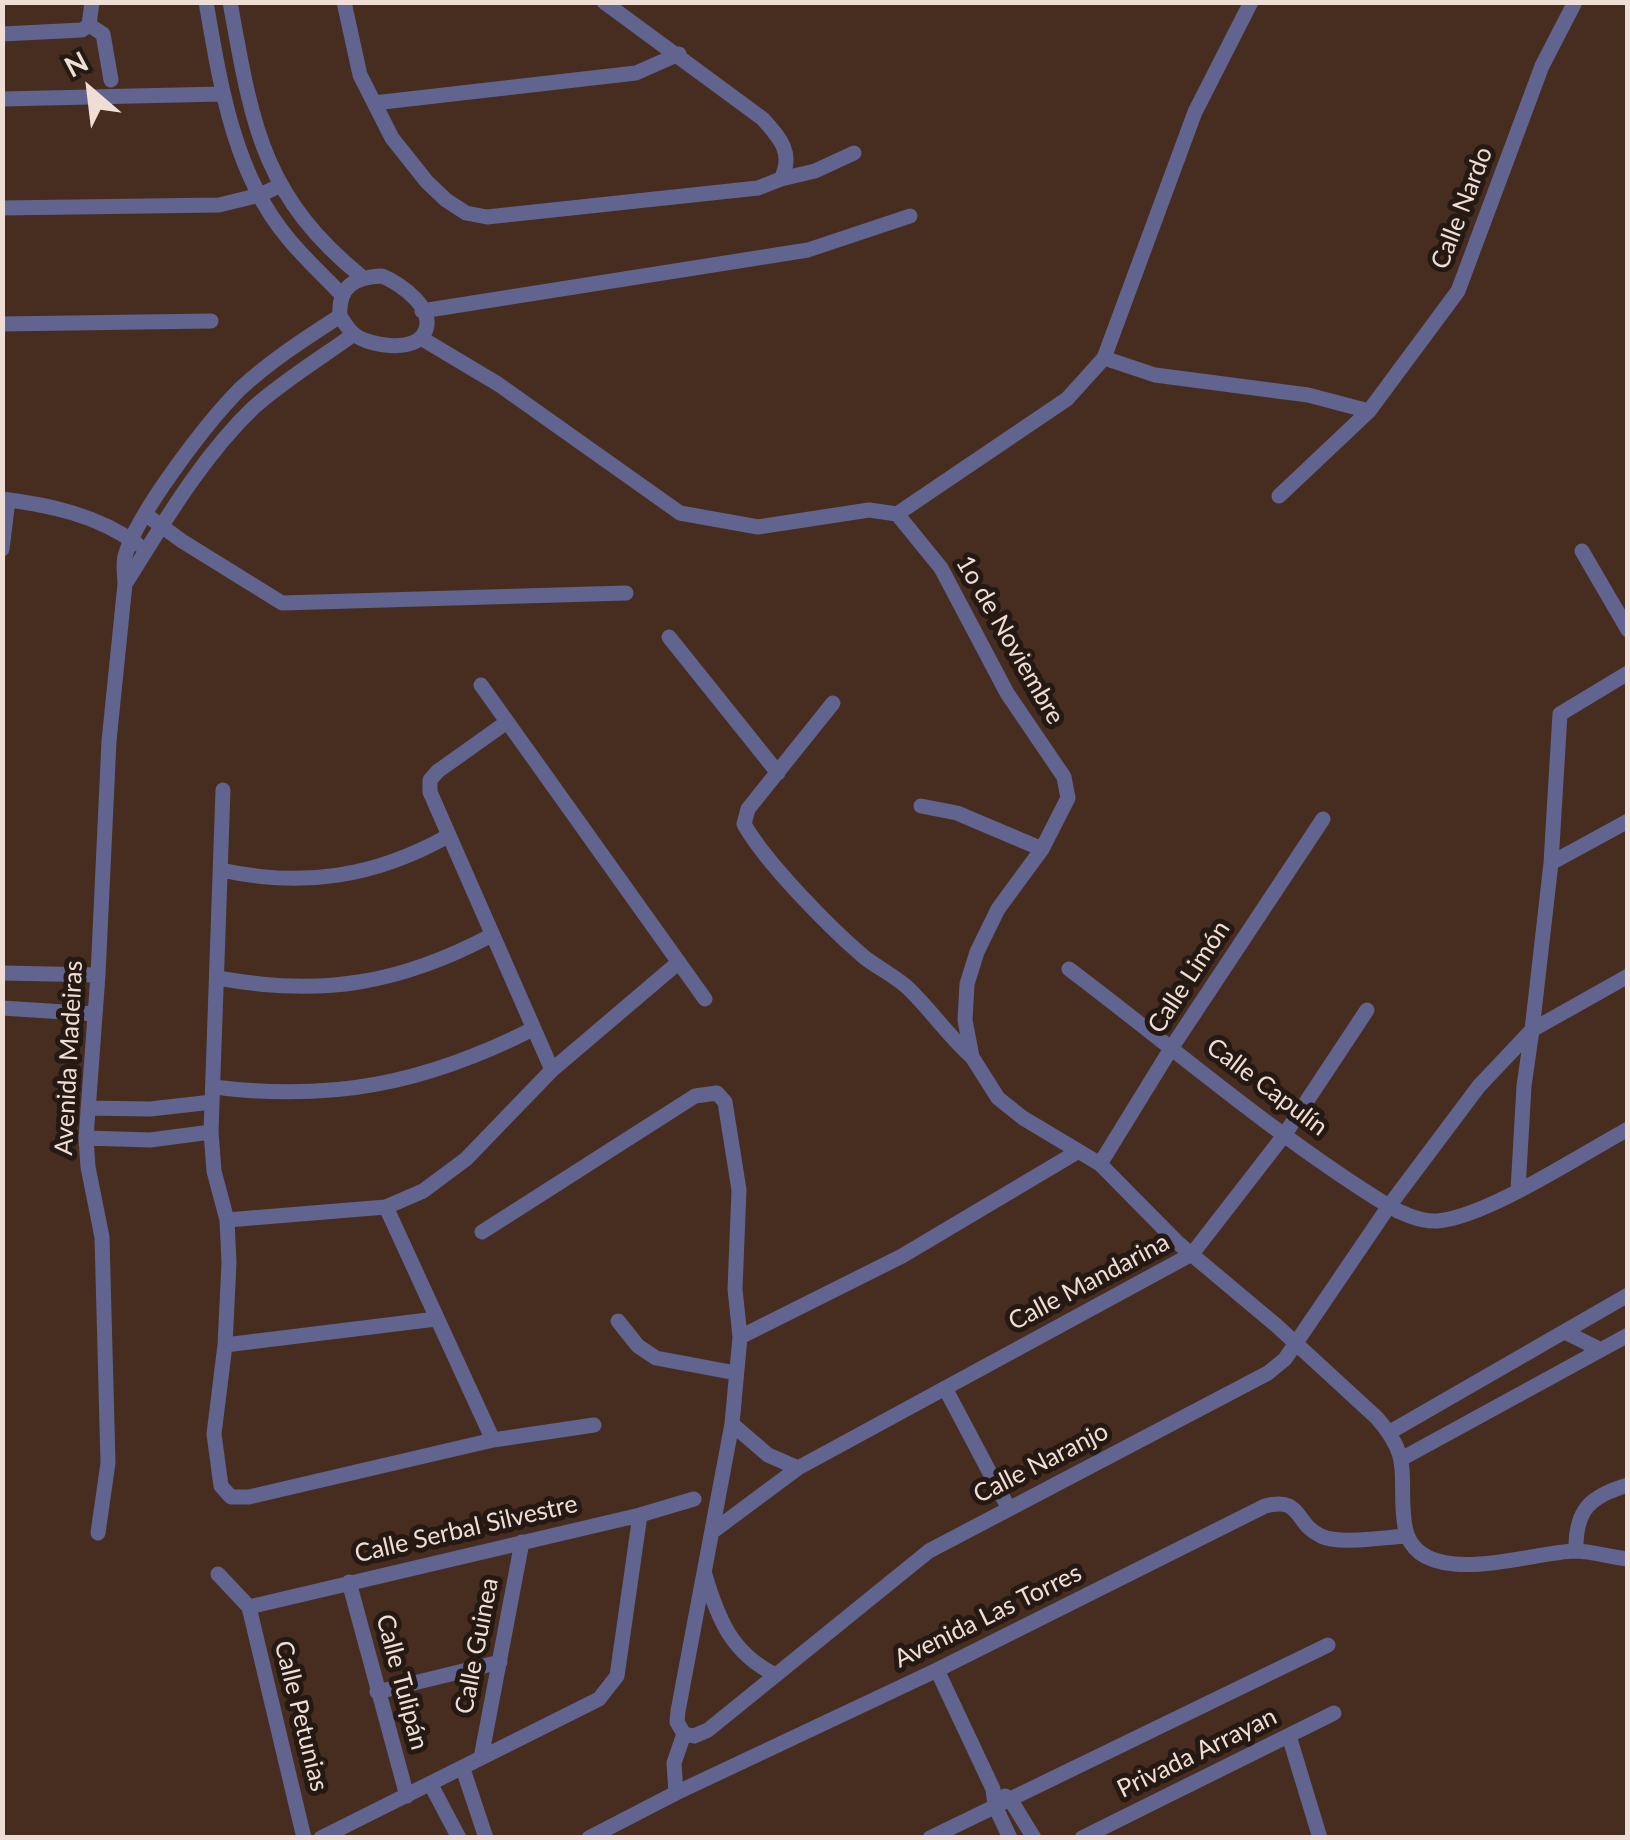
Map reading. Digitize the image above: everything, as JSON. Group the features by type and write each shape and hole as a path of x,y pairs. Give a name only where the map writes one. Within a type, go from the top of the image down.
{"street":[{"path":"89,25 92,2"},
{"path":"206,2 222,94 260,195 286,236 341,294"},
{"path":"230,2 258,137 281,185 331,252 362,277"},
{"path":"344,2 360,75 392,138 427,182 466,213 487,217 758,188 816,172 854,153"},
{"path":"604,2 763,119 780,138 788,156 780,179"},
{"path":"422,338 498,384 680,512 758,527 869,510 897,514 1067,399 1104,358 1195,112 1250,2"},
{"name":"Calle Nardo","path":"1279,496 1369,411 1458,291 1542,66 1575,2"},
{"path":"2,34 74,33 89,25"},
{"path":"89,25 103,34 111,80"},
{"path":"374,103 636,73 679,54"},
{"path":"2,99 222,94"},
{"path":"2,208 219,205 260,195 281,185"},
{"path":"422,311 808,250 910,216"},
{"path":"382,276 400,283 416,298 426,329 422,338 410,344 384,344 354,334 340,316 341,294 362,277 382,276"},
{"name":"Avenida Madeiras","path":"98,1534 108,1463 102,1237 86,1138 109,742 125,584 146,514 207,426 241,388 340,316"},
{"path":"2,324 211,321"},
{"name":"Avenida Madeiras","path":"138,544 161,526 223,441 255,407 354,334"},
{"path":"1104,358 1155,374 1308,395 1369,411"},
{"path":"241,388 255,407"},
{"path":"2,549 6,500 53,506 88,518 138,544"},
{"path":"146,514 282,603 626,593"},
{"name":"1o de Noviembre","path":"897,514 941,568 1006,693 1064,778 1068,798 1042,849 998,909 977,952 968,984 965,1020 972,1057 998,1098 1023,1118 1100,1164 1192,1254 1298,1344 1390,1432 1403,1458 1402,1510 1407,1536"},
{"path":"1582,551 1628,630"},
{"path":"669,637 778,773"},
{"path":"1518,1190 1528,1034 1551,863 1560,714 1628,673"},
{"path":"481,685 705,999"},
{"path":"832,703 748,808 744,824 811,904 864,956 908,988 946,1034 972,1057"},
{"path":"507,722 430,780 430,792 552,1070"},
{"path":"223,790 211,1132 214,1171 227,1220 229,1263 225,1345 214,1434 221,1486 232,1496 249,1497 493,1440 594,1425"},
{"path":"921,806 957,813 1042,849"},
{"name":"Calle Limón","path":"1100,1164 1172,1047 1323,819"},
{"path":"1551,863 1628,821"},
{"path":"221,870 288,880 338,877 388,866 448,836"},
{"path":"218,978 298,988 339,986 418,969 492,935"},
{"path":"227,1220 386,1208 423,1191 466,1159 552,1070 678,962"},
{"name":"Calle Capulín","path":"1069,969 1285,1134 1390,1206"},
{"path":"2,973 98,975"},
{"name":"Calle Naranjo","path":"684,1734 694,1736 708,1730 929,1551 1268,1373 1298,1344 1390,1206 1479,1086 1528,1034 1628,976"},
{"path":"2,1008 95,1014"},
{"name":"Calle Mandarina","path":"712,1532 798,1468 1192,1254 1285,1134 1367,1010"},
{"path":"88,1108 150,1110 213,1095 324,1093 379,1086 432,1073 533,1030"},
{"path":"482,1232 695,1096 717,1093 725,1102 739,1190 735,1289 740,1337 732,1424 678,1711 677,1722 684,1734 674,1763 676,1793"},
{"path":"1390,1206 1434,1222 1470,1214 1628,1129"},
{"path":"86,1138 150,1140 211,1132"},
{"path":"740,1337 902,1256 1077,1152"},
{"path":"386,1208 493,1440"},
{"path":"1390,1432 1628,1296"},
{"path":"225,1345 436,1318"},
{"path":"618,1322 638,1346 656,1358 736,1373"},
{"path":"1565,1332 1601,1350"},
{"path":"1403,1458 1628,1336"},
{"path":"945,1388 1008,1507"},
{"path":"732,1424 768,1456 798,1468"},
{"path":"1576,1551 1578,1519 1587,1506 1612,1490 1628,1486"},
{"name":"Calle Serbal Silvestre","path":"249,1607 694,1499"},
{"name":"Avenida Las Torres","path":"589,1838 1265,1506 1281,1502 1291,1505 1324,1538 1407,1536"},
{"path":"321,1838 599,1699 617,1676 640,1515"},
{"path":"1407,1536 1424,1554 1459,1564 1485,1565 1576,1551 1628,1559"},
{"name":"Calle Guinea","path":"482,1758 522,1542"},
{"path":"704,1571 728,1636 742,1653 776,1674"},
{"path":"218,1574 249,1607"},
{"name":"Calle Tulipán","path":"349,1582 407,1796"},
{"name":"Calle Petunias","path":"249,1607 304,1838"},
{"path":"930,1838 1000,1798 1328,1645"},
{"path":"377,1692 500,1662"},
{"path":"937,1670 1000,1798 1010,1838"},
{"name":"Privada Arrayan","path":"1082,1838 1334,1714"},
{"path":"1289,1736 1320,1838"},
{"path":"463,1769 486,1838"},
{"path":"431,1784 459,1838"},
{"path":"1000,1798 1034,1838"}]}
